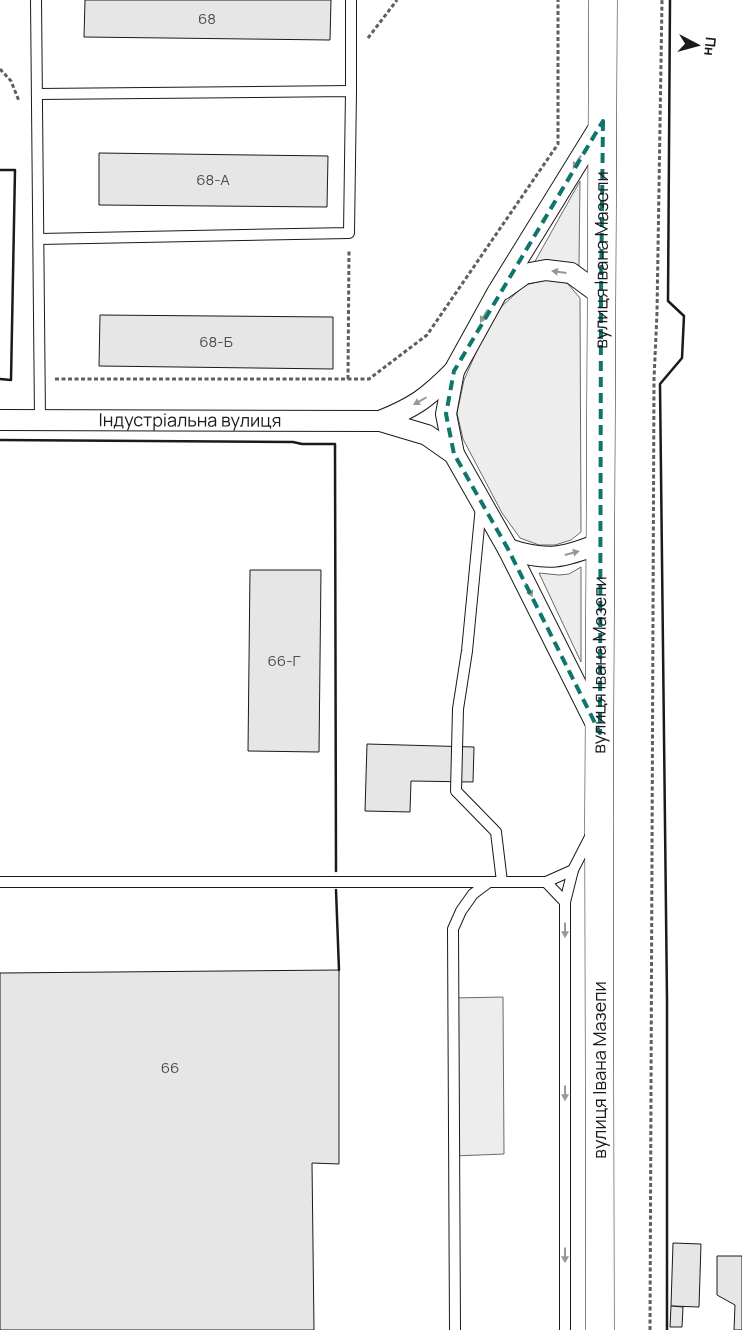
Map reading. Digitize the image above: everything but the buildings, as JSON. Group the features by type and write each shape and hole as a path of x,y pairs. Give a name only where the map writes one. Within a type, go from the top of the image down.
{"main road":[{"name":"вулиця Івана Мазепи","path":"603,0 599,819 600,1292 606,1326"}],"street":[{"path":"600,733 508,549 454,454 446,414 454,371 497,293 603,121"},
{"path":"497,293 524,274 546,270 571,273 601,295"},
{"name":"Індустріальна вулиця","path":"380,421 402,412 428,397 454,371"},
{"name":"Індустріальна вулиця","path":"0,420 380,421 426,435 454,454"},
{"path":"508,549 530,556 552,559 601,543"}],"lane":[{"path":"36,0 40,420"},
{"path":"39,238 349,234 351,0"},
{"path":"38,94 351,91"},
{"path":"482,501 467,651 458,708 456,791 496,832 502,882"},
{"path":"565,1330 565,902 573,870 599,819"},
{"path":"0,882 546,882 573,870"},
{"path":"455,1330 453,929 461,911 473,894 489,882"},
{"path":"546,882 565,902"}],"path":[{"path":"351,61 397,0"},
{"path":"40,379 369,379 427,335 558,144 558,0"},
{"path":"650,1330 654,379 657,313 662,0"},
{"path":"348,379 349,234"}],"highlighted area":[{"path":"603,121 601,295 600,733 508,549 454,454 446,414 454,371"}],"shaded area":[{"path":"580,181 579,266 563,262 534,263"},
{"path":"546,280 567,283 580,298 581,532 571,540 555,545 539,545 520,538 502,513 463,439 457,413 464,380 485,332 502,306 525,285"},
{"path":"581,567 581,662 539,573 569,574"},
{"path":"503,997 504,1154 454,1156 453,998"}],"wall":[{"path":"667,1330 667,999 660,384 682,358 684,316 668,301 670,0"},
{"path":"0,170 15,170 11,380 0,379"},
{"path":"0,440 335,444 336,871"},
{"path":"336,890 339,970"}]}
